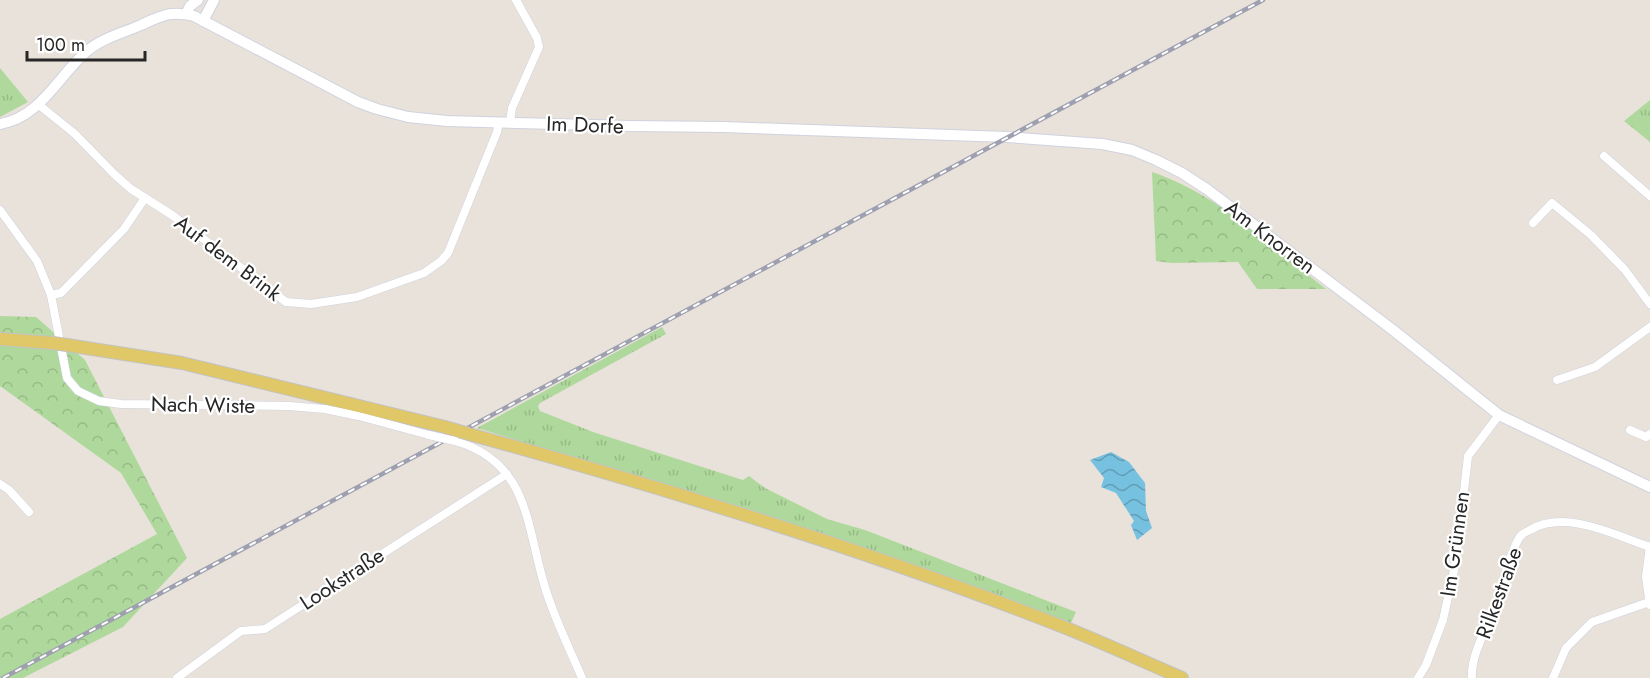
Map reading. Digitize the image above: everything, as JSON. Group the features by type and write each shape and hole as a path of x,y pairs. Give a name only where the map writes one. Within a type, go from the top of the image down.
{"main road":[{"path":"0,339 53,343 182,363 445,427 617,475 863,554 1062,627 1182,678"}],"street":[{"path":"0,124 18,118 39,105 79,58 97,43 163,16 179,12 186,14 190,6 198,0"},
{"path":"203,21 214,0"},
{"name":"Auf dem Brink","path":"39,105 75,134 114,174 286,302 311,304 357,297 424,273 448,253 497,132 512,108 538,47 537,38 516,0"},
{"name":"Im Dorfe","path":"186,14 333,90 377,109 418,118 1007,137"},
{"name":"Am Knorren","path":"1007,137 1102,144 1132,150 1182,173 1209,190 1375,316 1499,415 1650,487"},
{"path":"1604,156 1650,196"},
{"path":"51,295 62,293 124,229 145,198"},
{"path":"1533,223 1552,202 1591,235 1625,270 1650,304"},
{"name":"Nach Wiste","path":"0,210 38,261 51,295 67,378 78,391 99,401 121,404 289,406 325,409 455,441 472,446 490,457 507,474 521,495 544,586 582,678"},
{"path":"1557,380 1595,368 1650,327"},
{"name":"Im Grünnen","path":"1418,678 1426,665 1443,620 1456,561 1468,456 1499,415"},
{"path":"1630,430 1646,437 1650,434"},
{"name":"Lookstraße","path":"177,678 242,631 265,629 507,474"},
{"path":"0,484 9,490 28,512"},
{"name":"Rilkestraße","path":"1472,678 1473,663 1520,535 1540,524 1556,522 1586,525 1650,547"},
{"path":"1553,678 1566,648 1592,622 1649,604 1646,577 1650,547"}],"green space":[{"path":"0,68 28,102 0,117"},
{"path":"1650,100 1650,142 1624,121"},
{"path":"1152,172 1222,207 1326,289 1257,289 1238,262 1172,263 1156,261"},
{"path":"0,316 36,317 85,360 187,558 123,627 23,678 0,678 0,619 157,534 121,473 0,386"},
{"path":"662,327 666,334 540,403 538,406 540,411 593,432 743,480 749,476 765,488 827,519 865,530 1076,612 1070,625 743,509 477,428"}],"water":[{"path":"1111,452 1129,462 1145,483 1146,511 1152,528 1137,540 1131,525 1134,521 1116,493 1101,487 1104,478 1090,460"}],"railway":[{"path":"3,678 1263,0"}]}
